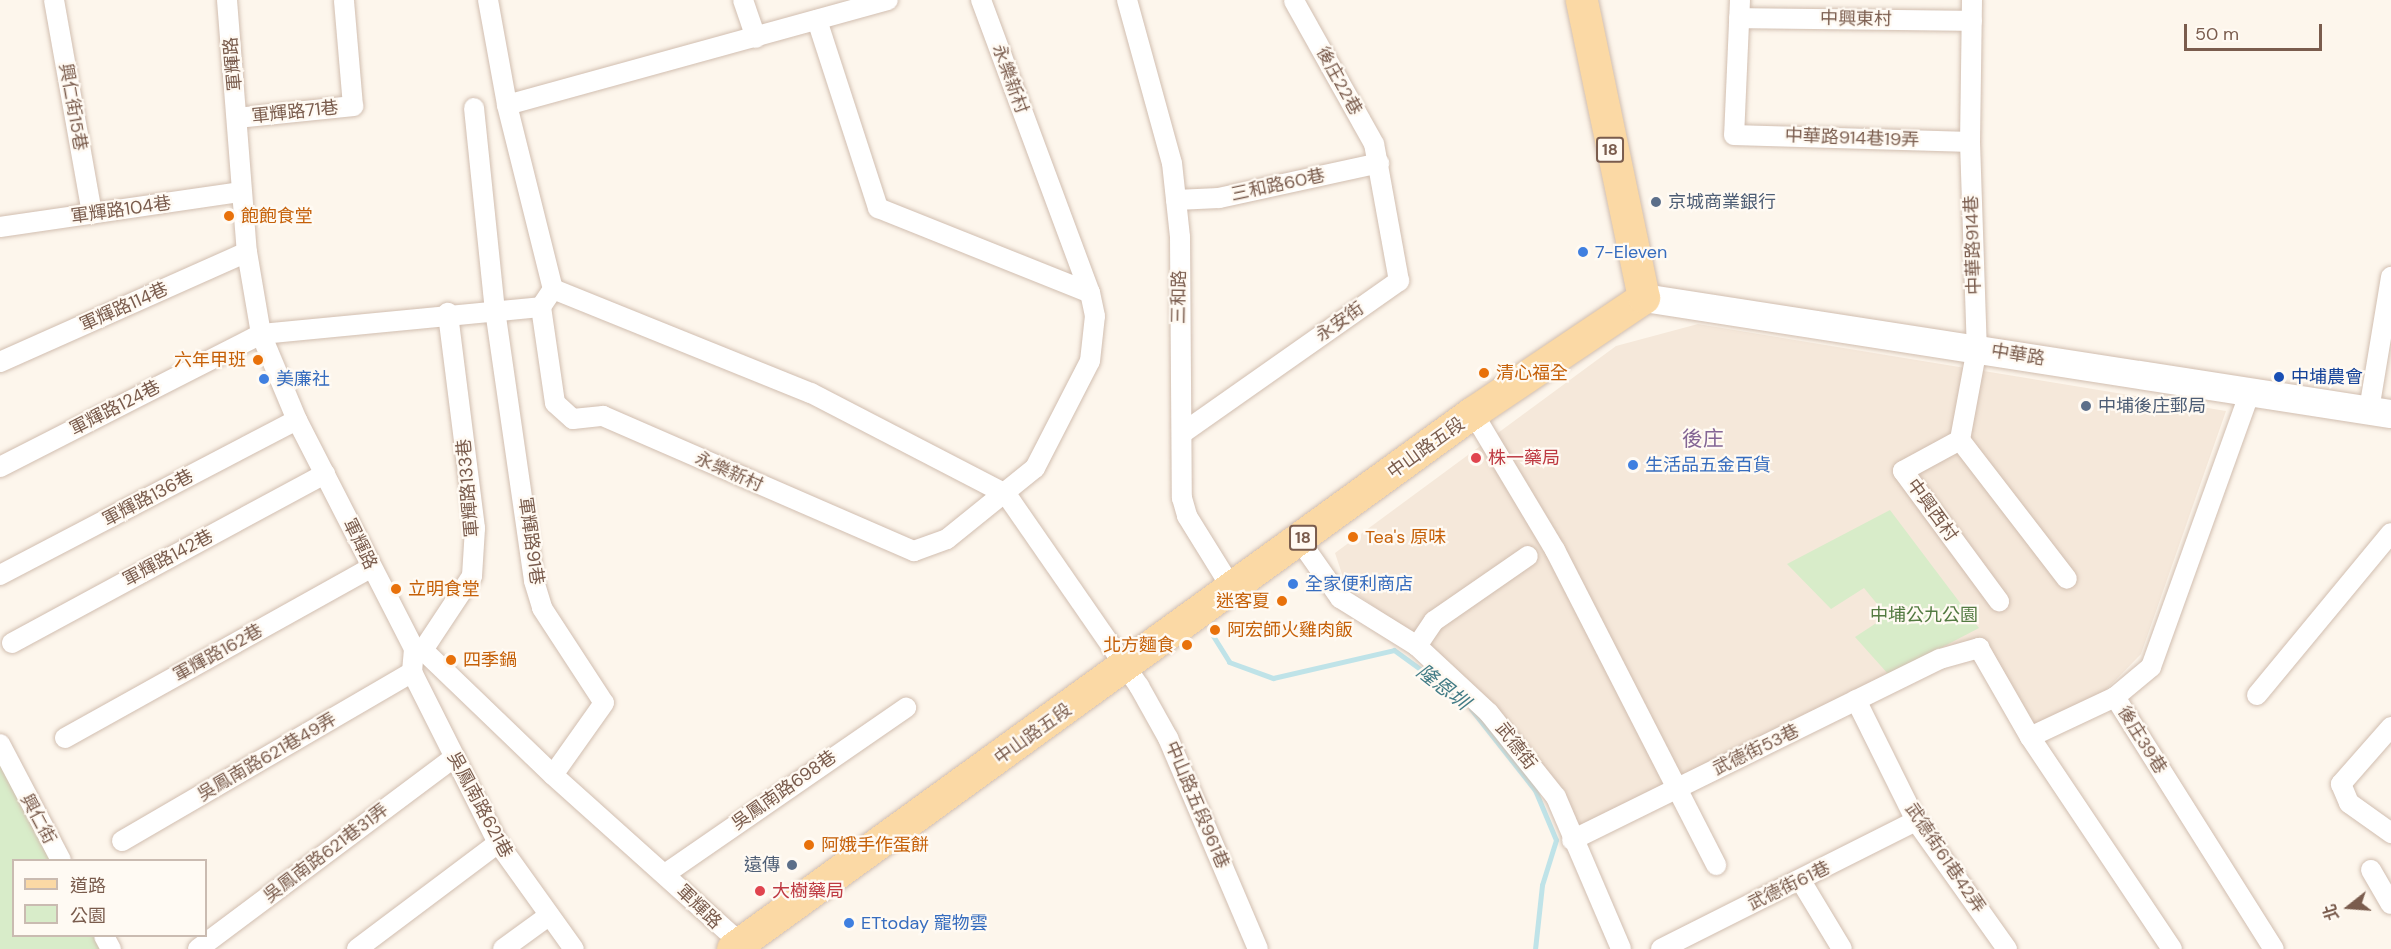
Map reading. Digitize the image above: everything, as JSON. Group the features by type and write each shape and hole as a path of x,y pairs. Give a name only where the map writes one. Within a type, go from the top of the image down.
{"main road":[{"name":"18","path":"1582,0 1644,298"},
{"name":"中華路","path":"1644,298 2380,412"},
{"name":"中山路五段","path":"740,948 1473,413 1644,298"}],"street":[{"name":"興仁街15巷","path":"54,0 92,214"},
{"name":"軍輝路","path":"227,0 247,252 261,334 297,420 371,568 419,649 552,775 665,874 740,948"},
{"name":"軍輝路71巷","path":"237,118 354,106 344,0"},
{"path":"261,334 448,313 542,307 553,289 507,105 488,0"},
{"path":"743,0 756,38"},
{"path":"507,105 888,0"},
{"name":"永樂新村","path":"542,307 555,403 573,419 603,416 914,551 947,539 1006,494 1035,468 1090,361 1095,316 1090,293 981,0"},
{"name":"三和路","path":"1127,0 1172,163 1176,200 1187,516 1232,588"},
{"name":"後庄22巷","path":"1295,0 1374,144 1379,163"},
{"path":"1970,142 1972,0"},
{"name":"中興東村","path":"1739,9 1972,21"},
{"name":"中華路914巷19弄","path":"1739,9 1734,135 1970,142"},
{"path":"818,20 878,208 1090,293"},
{"name":"軍輝路91巷","path":"474,108 495,310 534,581 542,608 604,703 552,775"},
{"name":"中華路914巷","path":"1970,142 1977,348"},
{"name":"三和路60巷","path":"1176,200 1219,198 1379,163"},
{"name":"永安街","path":"1184,432 1399,281 1379,163"},
{"name":"軍輝路104巷","path":"0,227 241,192"},
{"name":"軍輝路114巷","path":"0,362 247,252"},
{"path":"2380,412 2391,277"},
{"path":"553,289 811,393 1006,494 1127,666"},
{"name":"軍輝路133巷","path":"419,649 472,576 475,528 448,313"},
{"name":"軍輝路124巷","path":"0,467 261,334"},
{"path":"1977,348 1959,440 2067,579"},
{"name":"後庄39巷","path":"2250,392 2151,667 2115,697 2274,949"},
{"path":"1473,413 1556,550 1716,865"},
{"name":"軍輝路136巷","path":"0,575 297,420"},
{"name":"中興西村","path":"1959,440 1903,471 1999,601"},
{"name":"軍輝路142巷","path":"12,643 325,474"},
{"path":"2257,695 2391,533"},
{"name":"武德街","path":"1300,541 1340,598 1418,646 1497,722 1556,797 1572,840 1621,949"},
{"path":"1418,646 1434,621 1528,556"},
{"name":"軍輝路162巷","path":"65,738 371,568"},
{"name":"武德街53巷","path":"1572,840 1940,659 1979,648 2030,737"},
{"path":"412,672 419,649"},
{"name":"中山路五段961巷","path":"1127,666 1168,738 1258,949"},
{"name":"吳鳳南路621巷","path":"412,672 498,843 547,917 574,949"},
{"name":"吳鳳南路621巷49弄","path":"122,841 412,672"},
{"path":"2115,697 2030,737 2172,949"},
{"name":"武德街61巷42弄","path":"1856,700 1916,821 2007,949"},
{"name":"吳鳳南路698巷","path":"665,874 906,708"},
{"path":"2391,727 2341,784 2349,803 2391,833"},
{"name":"興仁街","path":"0,744 60,859"},
{"name":"吳鳳南路621巷31弄","path":"198,949 455,757"},
{"name":"武德街61巷","path":"1661,949 1801,881 1916,821"},
{"path":"357,949 498,843"},
{"path":"2371,870 2391,904"},
{"path":"1801,881 1842,949"},
{"path":"504,949 547,917"}],"shaded area":[{"path":"1698,324 2226,411 2141,654 2105,691 2035,725 1986,641 1574,830 1529,744 1401,626 1346,586 1335,553 1616,346"}],"green space":[{"name":"中埔公九公園","path":"1890,510 1979,628 1889,675 1855,637 1887,616 1864,588 1831,609 1787,564"},
{"path":"0,759 56,859 12,859 12,937 100,937 107,949 0,949"}],"waterway":[{"name":"隆恩圳","path":"1210,631 1229,662 1273,678 1394,650 1460,698"},
{"name":"隆恩圳","path":"1471,709 1535,790 1556,840 1542,885 1535,949"}],"place":[{"name":"京城商業銀行","path":"1656,202"},
{"name":"飽飽食堂","path":"229,216"},
{"name":"7-Eleven","path":"1583,252"},
{"name":"六年甲班","path":"258,360"},
{"name":"清心福全","path":"1484,373"},
{"name":"中埔農會","path":"2279,377"},
{"name":"美廉社","path":"264,379"},
{"name":"中埔後庄郵局","path":"2086,406"},
{"name":"株一藥局","path":"1476,458"},
{"name":"生活品五金百貨","path":"1633,465"},
{"name":"Tea's 原味","path":"1353,537"},
{"name":"全家便利商店","path":"1293,584"},
{"name":"立明食堂","path":"396,589"},
{"name":"迷客夏","path":"1282,601"},
{"name":"阿宏師火雞肉飯","path":"1215,630"},
{"name":"北方麵食","path":"1187,645"},
{"name":"四季鍋","path":"451,660"},
{"name":"阿娥手作蛋餅","path":"809,845"},
{"name":"遠傳","path":"792,865"},
{"name":"大樹藥局","path":"760,891"},
{"name":"ETtoday 寵物雲","path":"849,923"}],"district":[{"name":"後庄","path":"1703,439"}]}
